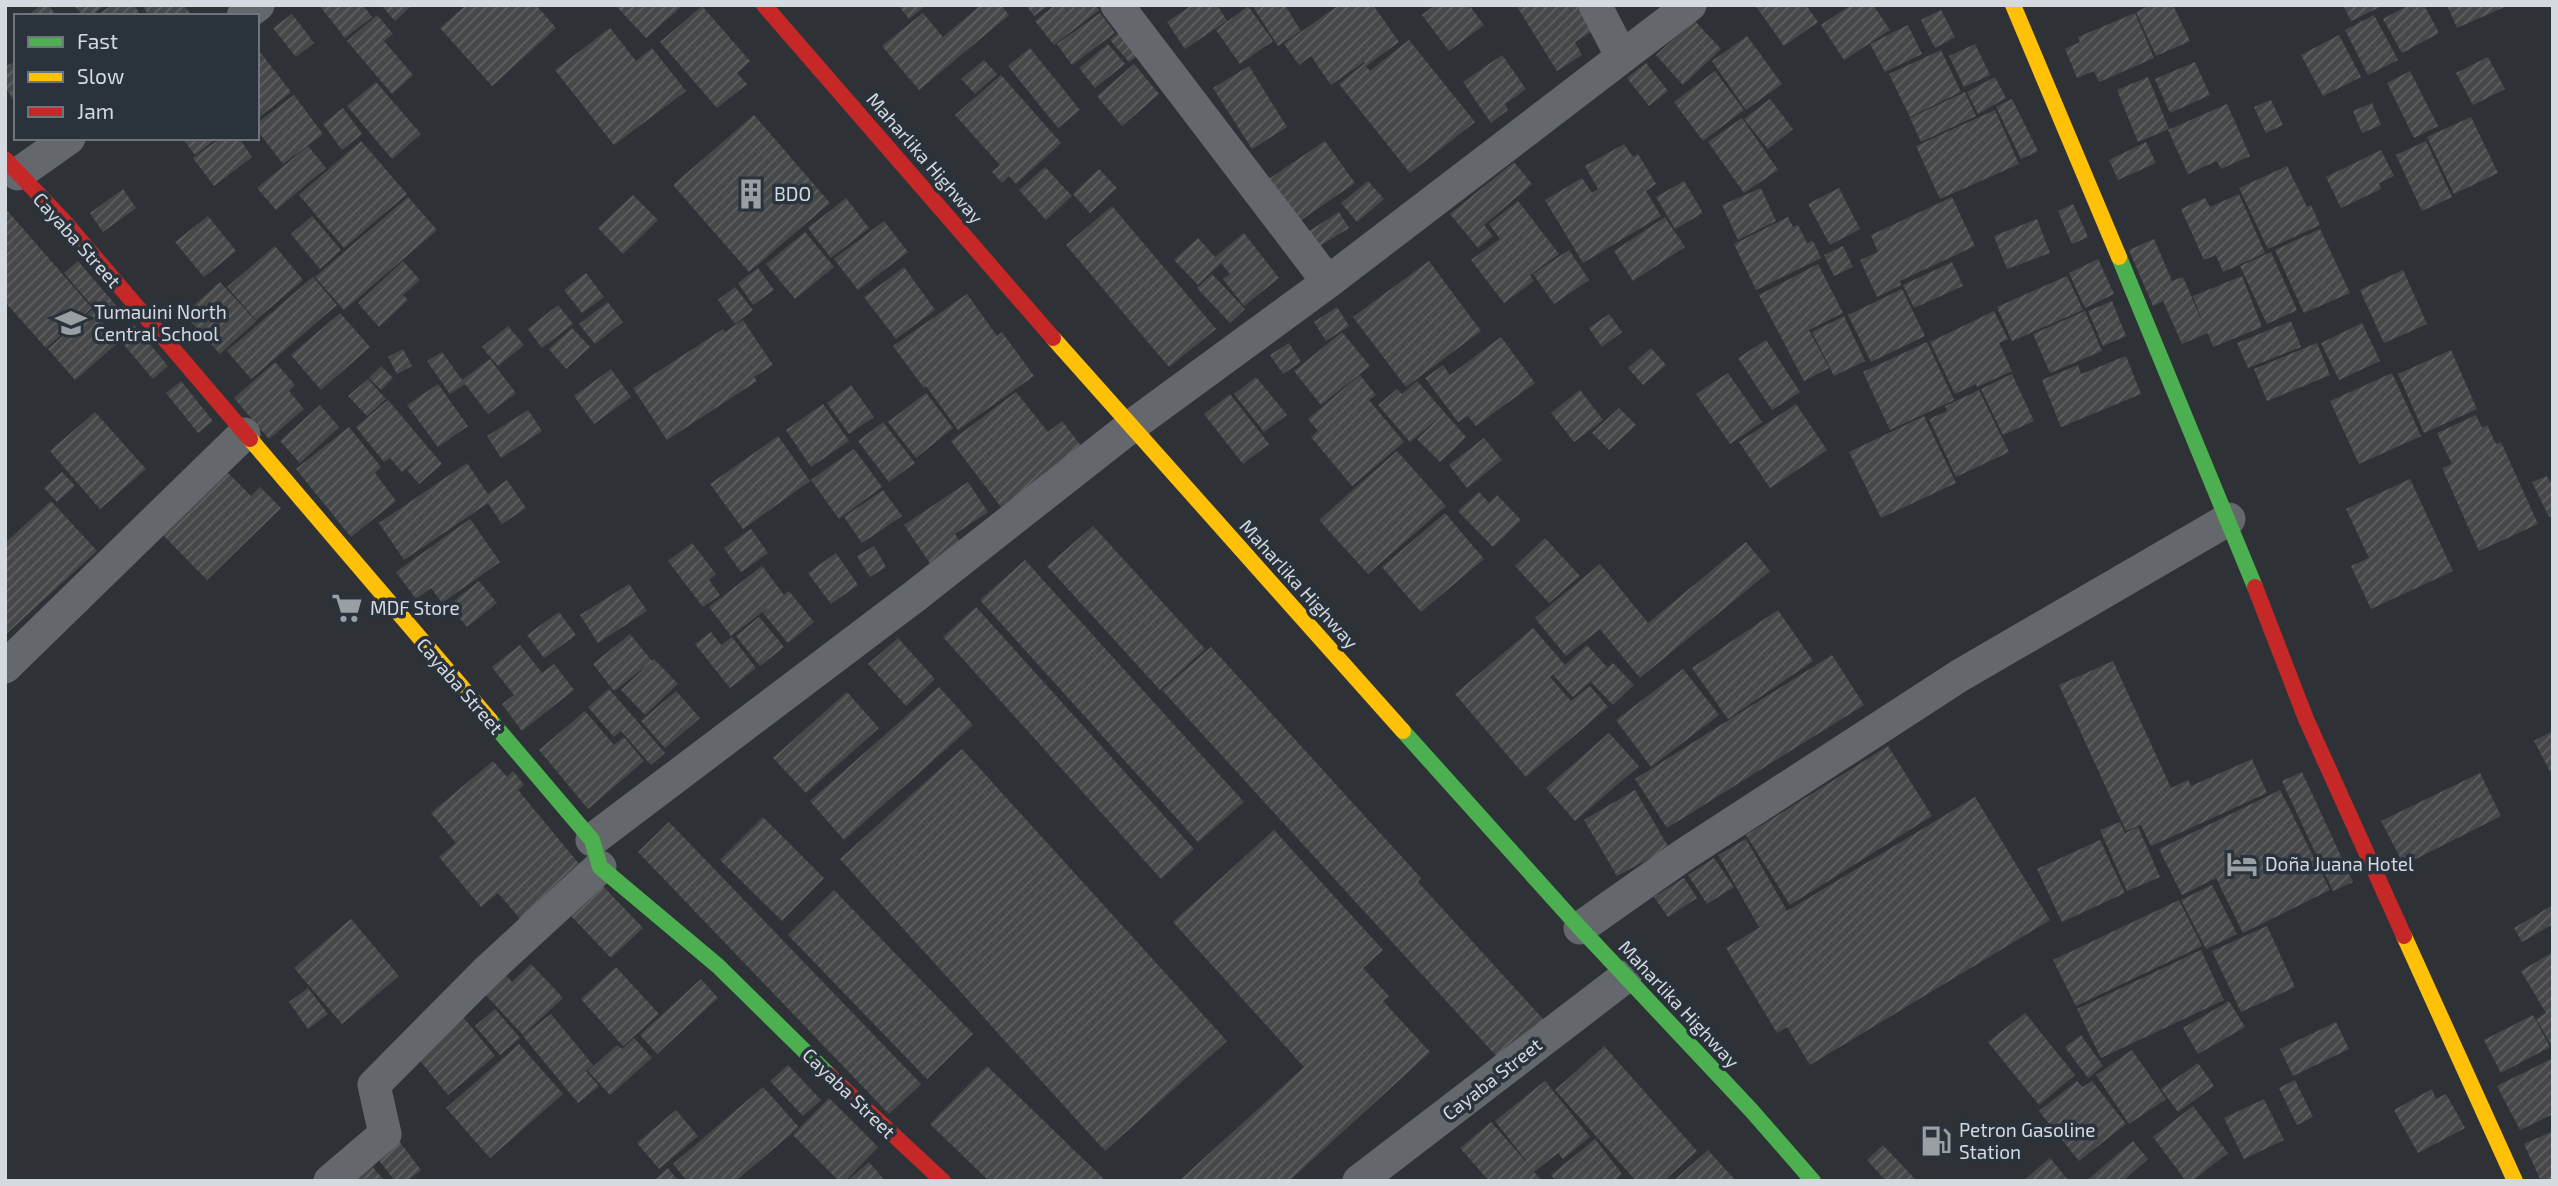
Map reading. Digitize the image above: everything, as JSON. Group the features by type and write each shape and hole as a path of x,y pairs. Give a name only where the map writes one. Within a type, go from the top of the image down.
{"street":[{"name":"Maharlika Highway","path":"764,5 1130,427 1580,928 1751,1110 1813,1181"},
{"path":"1117,5 1328,282"},
{"path":"1595,5 1622,57"},
{"path":"330,1181 385,1134 374,1085 485,973 596,854 915,596 1130,427 1328,282 1690,5"},
{"path":"2013,5 2229,519 2306,719 2515,1181"},
{"path":"12,166 65,140"},
{"name":"Cayaba Street","path":"12,166 63,220 596,854 718,965 877,1122 943,1181"},
{"path":"5,667 244,434"},
{"path":"1580,928 1685,853 1959,676 2229,519"},
{"name":"Cayaba Street","path":"1359,1181 1625,977"}],"building":[{"path":"41,5 49,5 55,14 30,14"},
{"path":"74,5 104,5 94,14 81,14"},
{"path":"112,5 134,5 140,14 99,14"},
{"path":"142,5 184,5 191,14 148,14"},
{"path":"319,5 363,5 372,17 345,38"},
{"path":"381,5 412,5 395,21"},
{"path":"466,5 536,5 556,28 492,86 440,28"},
{"path":"615,5 683,5 646,38"},
{"path":"898,5 926,5 909,19"},
{"path":"981,5 1001,5 1009,15 919,90 882,46 923,13 943,37"},
{"path":"1026,5 1049,5 1034,16"},
{"path":"1055,5 1095,5 1099,10 1054,45 1035,21"},
{"path":"1192,5 1217,5 1227,21 1185,49 1167,22"},
{"path":"1252,5 1285,5 1301,31 1278,46"},
{"path":"1339,5 1373,5 1399,42 1366,66 1370,71 1409,40 1475,122 1410,173 1339,84 1365,63 1331,85 1311,56 1299,65 1284,44"},
{"path":"1435,5 1469,5 1484,25 1449,51 1422,15"},
{"path":"1516,5 1585,5 1599,27 1575,42 1582,55 1557,71"},
{"path":"1755,5 1806,5 1818,22 1784,46"},
{"path":"1851,5 1873,5 1890,30 1844,60 1821,25"},
{"path":"2151,5 2173,5 2190,41 2156,56 2136,12"},
{"path":"2343,5 2384,5 2351,21"},
{"path":"2409,5 2424,5 2439,33 2402,53 2383,19"},
{"path":"2447,5 2509,5 2457,28"},
{"path":"702,6 750,61 737,73 747,84 717,108 660,42"},
{"path":"1248,6 1273,41 1240,64 1216,30"},
{"path":"1941,10 1955,37 1935,48 1921,20"},
{"path":"1100,13 1115,33 1072,65 1057,44"},
{"path":"2135,13 2154,58 2099,82 2094,71 2077,78 2065,49 2080,42 2078,37"},
{"path":"292,14 314,43 296,57 273,28"},
{"path":"377,15 393,34 384,41 413,75 392,94 347,41"},
{"path":"2374,15 2398,60 2368,75 2345,30"},
{"path":"1694,20 1721,49 1683,85 1656,55"},
{"path":"1908,25 1922,54 1885,72 1870,44"},
{"path":"610,28 636,61 652,48 686,91 614,145 555,70"},
{"path":"1122,30 1141,53 1129,62 1110,40"},
{"path":"2339,35 2361,77 2323,96 2301,55"},
{"path":"1747,36 1782,84 1746,110 1712,61"},
{"path":"1108,44 1125,64 1095,88 1079,68"},
{"path":"1975,44 1990,75 1964,87 1949,56"},
{"path":"1030,48 1080,110 1058,128 1008,66"},
{"path":"1941,50 1961,92 1910,117 1889,74"},
{"path":"259,53 291,92 259,117"},
{"path":"1502,55 1526,89 1505,104 1508,110 1491,123 1463,82"},
{"path":"2488,57 2505,89 2473,105 2456,73"},
{"path":"984,60 997,74 975,94 961,79"},
{"path":"2195,62 2210,95 2170,113 2155,79"},
{"path":"12,63 14,66 14,101 5,87 5,67"},
{"path":"1646,63 1668,91 1649,106 1627,78"},
{"path":"1134,64 1159,94 1122,126 1097,96"},
{"path":"1249,66 1287,127 1252,149 1213,88"},
{"path":"1715,71 1744,110 1703,141 1674,102"},
{"path":"2410,71 2438,126 2414,138 2387,83"},
{"path":"1001,75 1061,143 1016,184 1009,176 1002,183 992,172 1000,165 955,115"},
{"path":"1995,77 2006,98 1978,114 1967,92"},
{"path":"2148,77 2169,129 2138,142 2117,90"},
{"path":"376,82 421,134 392,159 347,106"},
{"path":"1965,92 1976,116 1921,142 1910,118"},
{"path":"294,95 323,134 283,164 259,133 259,121"},
{"path":"1770,99 1793,129 1768,149 1744,119"},
{"path":"2012,99 2038,151 2021,159 1996,107"},
{"path":"2271,100 2283,125 2266,133 2254,107"},
{"path":"2372,103 2381,125 2362,133 2353,111"},
{"path":"2227,104 2250,156 2221,169 2217,161 2188,174 2168,130"},
{"path":"343,108 362,134 342,150 323,124"},
{"path":"1995,110 2019,164 1940,199 1916,146"},
{"name":"BDO","path":"754,115 830,203 749,272 673,185"},
{"path":"2471,117 2498,173 2454,194 2427,137"},
{"path":"1742,118 1778,170 1744,193 1708,142"},
{"path":"184,140 214,140 195,155"},
{"path":"218,140 240,140 252,157 214,186 193,158"},
{"path":"361,141 407,194 344,248 299,195"},
{"path":"1325,141 1355,183 1297,223 1267,180"},
{"path":"2426,141 2452,197 2422,211 2396,155"},
{"path":"2146,142 2156,163 2118,180 2109,160"},
{"path":"1624,144 1633,157 1638,154 1656,184 1646,191 1661,216 1583,263 1545,200 1582,178 1592,193 1598,189 1585,166"},
{"path":"308,146 326,168 276,210 257,188"},
{"path":"2381,150 2394,176 2379,183 2381,189 2341,208 2326,177"},
{"path":"1514,162 1532,184 1484,225 1493,236 1478,248 1450,214"},
{"path":"2287,166 2307,207 2311,205 2320,225 2268,249 2239,188"},
{"path":"1045,167 1072,196 1046,220 1019,190"},
{"path":"1099,169 1117,188 1090,213 1073,194"},
{"path":"1368,181 1384,199 1357,222 1341,203"},
{"path":"1684,181 1703,213 1675,229 1656,197"},
{"path":"1761,188 1776,221 1738,240 1722,205"},
{"path":"1839,188 1860,229 1830,245 1808,204"},
{"path":"123,189 136,208 103,232 90,213"},
{"path":"2239,194 2265,253 2223,272 2216,255 2204,260 2181,209 2205,198 2210,207"},
{"path":"633,195 658,220 623,254 598,228"},
{"path":"408,197 437,230 344,310 315,277"},
{"path":"1952,197 1975,246 1900,281 1901,285 1877,297 1860,260 1878,252 1871,235"},
{"path":"846,198 869,228 831,258 808,228"},
{"path":"1518,201 1559,254 1530,275 1534,281 1504,303 1471,260 1500,239 1489,224"},
{"path":"2073,204 2088,237 2072,244 2058,211"},
{"path":"1112,206 1216,329 1169,367 1066,245"},
{"path":"5,208 92,308 46,348 5,302"},
{"path":"1339,212 1349,228 1318,247 1309,231"},
{"path":"208,216 236,251 204,277 175,242"},
{"path":"312,216 341,250 320,269 291,234"},
{"path":"1665,217 1685,247 1633,281 1614,251"},
{"path":"1788,217 1793,227 1798,225 1807,243 1813,241 1821,258 1756,290 1734,244"},
{"path":"2037,219 2050,253 2007,269 1994,236"},
{"path":"884,221 908,252 858,290 834,259"},
{"path":"2320,229 2350,293 2304,313 2275,250"},
{"path":"805,232 834,267 795,299 766,264"},
{"path":"1244,233 1279,278 1244,306 1223,279 1230,274 1221,263 1198,285 1174,260 1198,238 1215,257"},
{"path":"2154,239 2172,281 2183,277 2204,326 2193,296 2242,276 2262,327 2213,347 2208,333 2182,344 2163,301 2153,306 2129,250"},
{"path":"275,246 303,280 256,320 227,287"},
{"path":"1843,246 1853,267 1834,276 1824,255"},
{"path":"1569,250 1589,280 1554,304 1533,274"},
{"path":"2271,252 2297,310 2267,324 2240,266"},
{"path":"2098,259 2114,294 2085,308 2069,273"},
{"path":"78,261 119,309 105,321 64,273"},
{"path":"403,261 420,280 403,295 408,300 379,327 358,303"},
{"path":"1429,261 1481,331 1406,387 1353,317"},
{"path":"1952,262 1963,286 1914,308 1903,285"},
{"path":"1818,264 1843,313 1809,330 1829,368 1804,381 1759,295"},
{"path":"904,267 935,310 896,339 864,297"},
{"path":"758,268 774,290 753,305 738,283"},
{"path":"2403,270 2427,324 2384,343 2360,290"},
{"path":"586,273 604,297 582,313 564,290"},
{"path":"1212,274 1245,309 1230,323 1197,288"},
{"path":"2067,276 2083,310 2012,341 1997,307"},
{"path":"313,277 337,305 251,379 227,351"},
{"path":"220,282 256,321 220,354 184,314"},
{"path":"735,287 753,310 735,324 718,300"},
{"path":"1902,289 1925,336 1871,362 1848,315"},
{"path":"967,294 997,336 1002,332 1034,376 958,430 893,346"},
{"path":"2112,301 2126,336 2103,346 2088,311"},
{"path":"608,302 623,322 595,344 579,324"},
{"path":"558,305 573,324 542,348 528,329"},
{"path":"1337,307 1349,326 1326,341 1314,322"},
{"path":"92,310 119,342 75,380 48,349"},
{"path":"1994,311 2008,339 1999,343 2012,371 1955,394 1930,342"},
{"path":"2085,311 2102,351 2050,373 2033,334"},
{"path":"340,313 370,347 321,390 291,355"},
{"path":"1609,314 1622,332 1602,347 1589,328"},
{"path":"1844,316 1865,361 1834,376 1812,332"},
{"path":"743,320 773,365 754,377 757,381 667,440 633,388 723,329 725,332"},
{"path":"2291,321 2301,347 2248,368 2237,343"},
{"path":"2362,323 2380,361 2339,380 2321,343"},
{"path":"134,325 168,366 153,379 118,338"},
{"path":"508,326 524,345 498,366 482,347"},
{"path":"572,328 590,347 566,369 549,349"},
{"path":"1342,332 1370,366 1321,405 1294,371"},
{"path":"1501,337 1535,383 1476,426 1468,416 1458,422 1425,378 1443,365 1450,375"},
{"path":"1766,340 1800,392 1772,410 1738,358"},
{"path":"1927,342 1954,400 1890,430 1863,372"},
{"path":"1289,343 1301,362 1283,374 1270,355"},
{"path":"2317,343 2330,375 2267,401 2254,369"},
{"path":"1651,348 1666,365 1643,385 1628,368"},
{"path":"403,349 412,366 397,374 388,357"},
{"path":"2451,350 2477,409 2424,433 2398,374"},
{"path":"442,352 462,380 490,359 516,393 488,414 465,384 450,394 427,361"},
{"path":"2126,356 2141,394 2061,427 2042,380 2078,365 2081,374"},
{"path":"275,362 295,385 289,391 304,409 269,439 234,398"},
{"path":"381,366 393,378 381,390 369,378"},
{"path":"611,369 631,397 594,424 574,396"},
{"path":"1728,373 1762,422 1730,444 1696,394"},
{"path":"2392,373 2421,436 2359,464 2330,401"},
{"path":"2012,374 2034,421 2003,435 1981,389"},
{"path":"1360,375 1376,395 1369,400 1404,442 1352,486 1311,437 1318,431 1308,419"},
{"path":"1256,377 1287,415 1264,432 1234,394"},
{"path":"368,379 386,399 367,416 348,396"},
{"path":"181,381 213,421 198,433 166,393"},
{"path":"1417,381 1466,437 1440,462 1417,439 1441,416 1410,442 1378,405 1397,389 1402,394"},
{"path":"438,384 468,426 438,447 407,405"},
{"path":"851,385 874,417 849,434 827,403"},
{"path":"1580,390 1603,420 1574,442 1551,413"},
{"path":"1979,390 2009,452 1956,477 1929,419 1947,411 1945,406"},
{"path":"1016,392 1048,432 1062,421 1085,451 1004,511 951,441"},
{"path":"926,393 953,428 916,458 888,422"},
{"path":"1230,394 1269,444 1243,464 1204,414"},
{"path":"388,400 442,464 419,484 407,470 424,454 402,472 390,458 384,462 356,427"},
{"path":"823,404 849,441 811,467 786,430"},
{"path":"1796,404 1827,450 1770,488 1739,442"},
{"path":"320,405 339,427 300,463 280,441"},
{"path":"1619,408 1636,425 1609,450 1592,433"},
{"path":"528,410 542,431 501,458 487,436"},
{"path":"95,412 146,469 100,509 50,451"},
{"path":"2476,415 2482,428 2487,425 2496,444 2501,442 2538,524 2479,551 2442,468 2452,464 2437,433"},
{"path":"1924,416 1956,483 1881,518 1849,452"},
{"path":"883,422 915,463 889,482 858,441"},
{"path":"349,427 381,467 375,473 396,501 351,537 296,469"},
{"path":"778,436 810,481 743,529 710,484"},
{"path":"1484,438 1502,460 1467,488 1449,465"},
{"path":"854,449 882,487 839,519 811,480"},
{"path":"1397,451 1446,506 1368,574 1319,520"},
{"path":"467,463 488,494 507,480 526,508 502,524 488,503 404,560 379,523"},
{"path":"221,466 251,496 260,487 281,508 207,580 157,529"},
{"path":"62,472 75,486 57,502 44,488"},
{"path":"2547,476 2553,487 2553,515 2549,517 2532,482"},
{"path":"2410,479 2453,571 2371,609 2351,566 2369,558 2346,509"},
{"path":"968,482 988,512 955,534 962,544 931,565 904,525"},
{"path":"883,490 902,516 862,543 844,517"},
{"path":"1479,492 1489,503 1497,495 1521,520 1493,547 1458,511"},
{"path":"51,501 97,551 5,635 5,543"},
{"path":"1445,513 1484,559 1421,612 1382,567"},
{"path":"470,519 500,562 442,603 431,588 416,599 396,572"},
{"path":"1093,526 1205,649 1160,690 1047,566"},
{"path":"751,529 768,553 741,572 724,548"},
{"path":"1545,538 1580,576 1549,603 1515,566"},
{"path":"1746,542 1770,571 1640,678 1600,629 1566,656 1535,618 1600,564 1648,623"},
{"path":"692,543 716,574 709,580 720,595 703,607 668,561"},
{"path":"874,546 886,567 870,577 857,556"},
{"path":"836,553 858,585 831,604 808,573"},
{"path":"1025,560 1244,802 1198,842 980,600"},
{"path":"762,566 784,595 789,591 814,622 788,643 763,613 769,607 731,636 709,607"},
{"path":"479,581 497,603 467,627 449,605"},
{"path":"629,584 647,611 598,643 580,615"},
{"path":"976,607 1194,849 1161,879 943,637"},
{"path":"1778,610 1813,661 1728,719 1692,668"},
{"path":"559,612 576,635 544,658 527,635"},
{"path":"759,617 784,647 760,666 736,636"},
{"path":"1533,628 1565,665 1587,645 1607,667 1573,697 1553,675 1558,670 1550,677 1571,701 1590,686 1608,707 1526,777 1455,694"},
{"path":"711,632 721,645 732,637 756,668 730,688 695,644"},
{"path":"630,634 652,661 654,659 678,684 645,715 621,690 650,663 614,691 593,664"},
{"path":"898,638 935,679 906,706 868,664"},
{"path":"520,645 542,673 554,664 574,690 522,731 502,704 514,695 492,667"},
{"path":"1211,647 1421,878 1418,882 1544,1020 1500,1060 1162,690"},
{"path":"1832,655 1864,705 1667,828 1635,779"},
{"path":"2113,661 2171,788 2188,780 2191,786 2252,759 2267,793 2151,846 2141,825 2126,831 2059,685"},
{"path":"1613,663 1634,685 1613,705 1591,682"},
{"path":"1683,669 1719,715 1651,767 1616,720"},
{"path":"939,687 973,725 844,840 810,801"},
{"path":"609,689 665,753 651,765 621,731 614,737 588,707"},
{"path":"676,691 700,718 665,748 641,721"},
{"path":"847,692 879,728 806,793 773,758"},
{"path":"585,711 614,745 624,737 644,761 588,809 539,750"},
{"path":"2553,731 2553,777 2534,741"},
{"path":"1609,733 1639,766 1575,821 1546,788"},
{"path":"1888,746 1932,816 1790,905 1746,835"},
{"path":"962,749 1227,1041 1105,1151 840,859"},
{"path":"493,761 507,777 513,771 524,785 518,790 589,876 527,927 498,893 481,907 439,857 456,843 431,813"},
{"path":"2302,772 2353,882 2333,891 2282,781"},
{"path":"2480,773 2501,816 2404,865 2381,821"},
{"path":"1635,790 1669,848 1617,876 1584,820"},
{"name":"Doña Juana Hotel","path":"2280,790 2330,890 2243,933 2216,878 2182,895 2159,849"},
{"path":"1975,797 2050,920 1810,1065 1787,1027 1777,1033 1726,948 1770,921 1759,927 1718,855 1746,839 1787,911"},
{"path":"763,817 824,878 782,921 720,860"},
{"path":"669,822 921,1084 889,1114 638,852"},
{"path":"2120,822 2125,833 2138,827 2160,877 2127,891 2100,830"},
{"path":"1274,830 1383,950 1363,968 1389,996 1383,1001 1430,1052 1289,1181 1179,1181 1304,1067 1173,922"},
{"path":"2100,840 2125,893 2062,922 2037,869"},
{"path":"1714,858 1734,887 1707,904 1688,875"},
{"path":"1684,878 1697,898 1668,917 1654,897"},
{"path":"601,884 643,928 611,958 570,915"},
{"path":"2212,885 2237,934 2206,949 2181,900"},
{"path":"834,890 973,1034 927,1079 788,935"},
{"path":"2179,900 2202,946 2076,1006 2053,960"},
{"path":"2553,905 2553,924 2522,942 2514,928"},
{"path":"351,919 399,976 342,1024 294,968"},
{"path":"2267,926 2295,987 2241,1012 2212,951"},
{"path":"2201,950 2224,1000 2101,1058 2077,1009"},
{"path":"2553,952 2553,1048 2536,1019 2546,1013 2521,971"},
{"path":"531,964 563,998 523,1035 483,992 504,973 512,982"},
{"path":"616,967 659,1014 623,1046 581,999"},
{"path":"701,979 718,998 657,1054 640,1035"},
{"path":"308,988 328,1014 308,1029 289,1002"},
{"path":"2229,1001 2245,1027 2198,1054 2183,1028"},
{"path":"495,1009 520,1038 500,1055 475,1026"},
{"path":"459,1012 495,1056 448,1095 412,1051"},
{"path":"2025,1013 2075,1075 2039,1105 1988,1042"},
{"path":"551,1014 593,1065 586,1071 599,1086 578,1103 523,1036"},
{"path":"2533,1015 2550,1047 2501,1073 2484,1040"},
{"path":"2336,1022 2349,1049 2293,1076 2280,1049"},
{"path":"2081,1035 2103,1066 2088,1078 2065,1047"},
{"path":"634,1038 652,1058 610,1095 588,1071 617,1045 622,1049"},
{"path":"519,1044 563,1094 490,1158 446,1108"},
{"path":"1604,1046 1697,1151 1664,1181 1636,1181 1555,1090"},
{"path":"2132,1050 2166,1099 2129,1124 2096,1075"},
{"path":"2553,1058 2553,1114 2520,1130 2497,1086"},
{"path":"2198,1063 2214,1086 2178,1112 2161,1089"},
{"path":"788,1065 821,1100 803,1116 770,1081"},
{"path":"987,1066 1106,1181 989,1181 930,1124"},
{"path":"2295,1080 2313,1117 2297,1125 2279,1088"},
{"path":"1545,1081 1590,1137 1563,1159 1558,1153 1534,1172 1542,1181 1489,1181 1460,1148 1491,1122 1531,1167 1495,1121"},
{"path":"2077,1081 2083,1087 2092,1081 2126,1124 2079,1161 2039,1111"},
{"path":"763,1087 799,1127 736,1181 687,1181 673,1164"},
{"path":"2432,1089 2436,1099 2446,1094 2465,1128 2418,1153 2394,1110"},
{"path":"829,1098 878,1147 845,1181 839,1181 793,1135"},
{"path":"2264,1099 2284,1140 2244,1159 2224,1118"},
{"path":"2193,1106 2228,1153 2192,1181 2186,1181 2153,1137"},
{"path":"676,1110 698,1136 659,1169 637,1143"},
{"path":"2553,1131 2553,1181 2541,1181 2524,1144"},
{"path":"1595,1139 1622,1174 1613,1181 1556,1181 1551,1175"},
{"path":"399,1141 421,1170 407,1181 395,1181 377,1158"},
{"path":"2133,1141 2148,1159 2123,1181 2086,1181"},
{"path":"1883,1145 1917,1181 1886,1181 1867,1160"},
{"path":"1708,1150 1736,1181 1673,1181"},
{"path":"2050,1158 2069,1181 2023,1181"},
{"path":"368,1162 385,1181 348,1181"},
{"path":"869,1162 885,1181 847,1181"},
{"path":"668,1168 678,1181 653,1181"}],"traffic: fast":[{"path":"2119,257 2255,587"},
{"path":"490,720 592,840 600,867 718,966 829,1075"},
{"path":"1403,731 1813,1181"}],"traffic: slow":[{"path":"2013,5 2119,257"},
{"path":"1053,338 1403,731"},
{"path":"250,439 490,720"},
{"path":"2404,936 2515,1181"}],"traffic: jam":[{"path":"764,5 1053,338"},
{"path":"5,159 63,220 250,439"},
{"path":"2255,587 2306,719 2404,936"},
{"path":"829,1075 943,1181"}],"place":[{"name":"BDO","path":"751,194"},
{"name":"Tumauini North Central School","path":"71,323"},
{"name":"MDF Store","path":"347,608"},
{"name":"Doña Juana Hotel","path":"2242,864"},
{"name":"Petron Gasoline Station","path":"1936,1141"}]}
